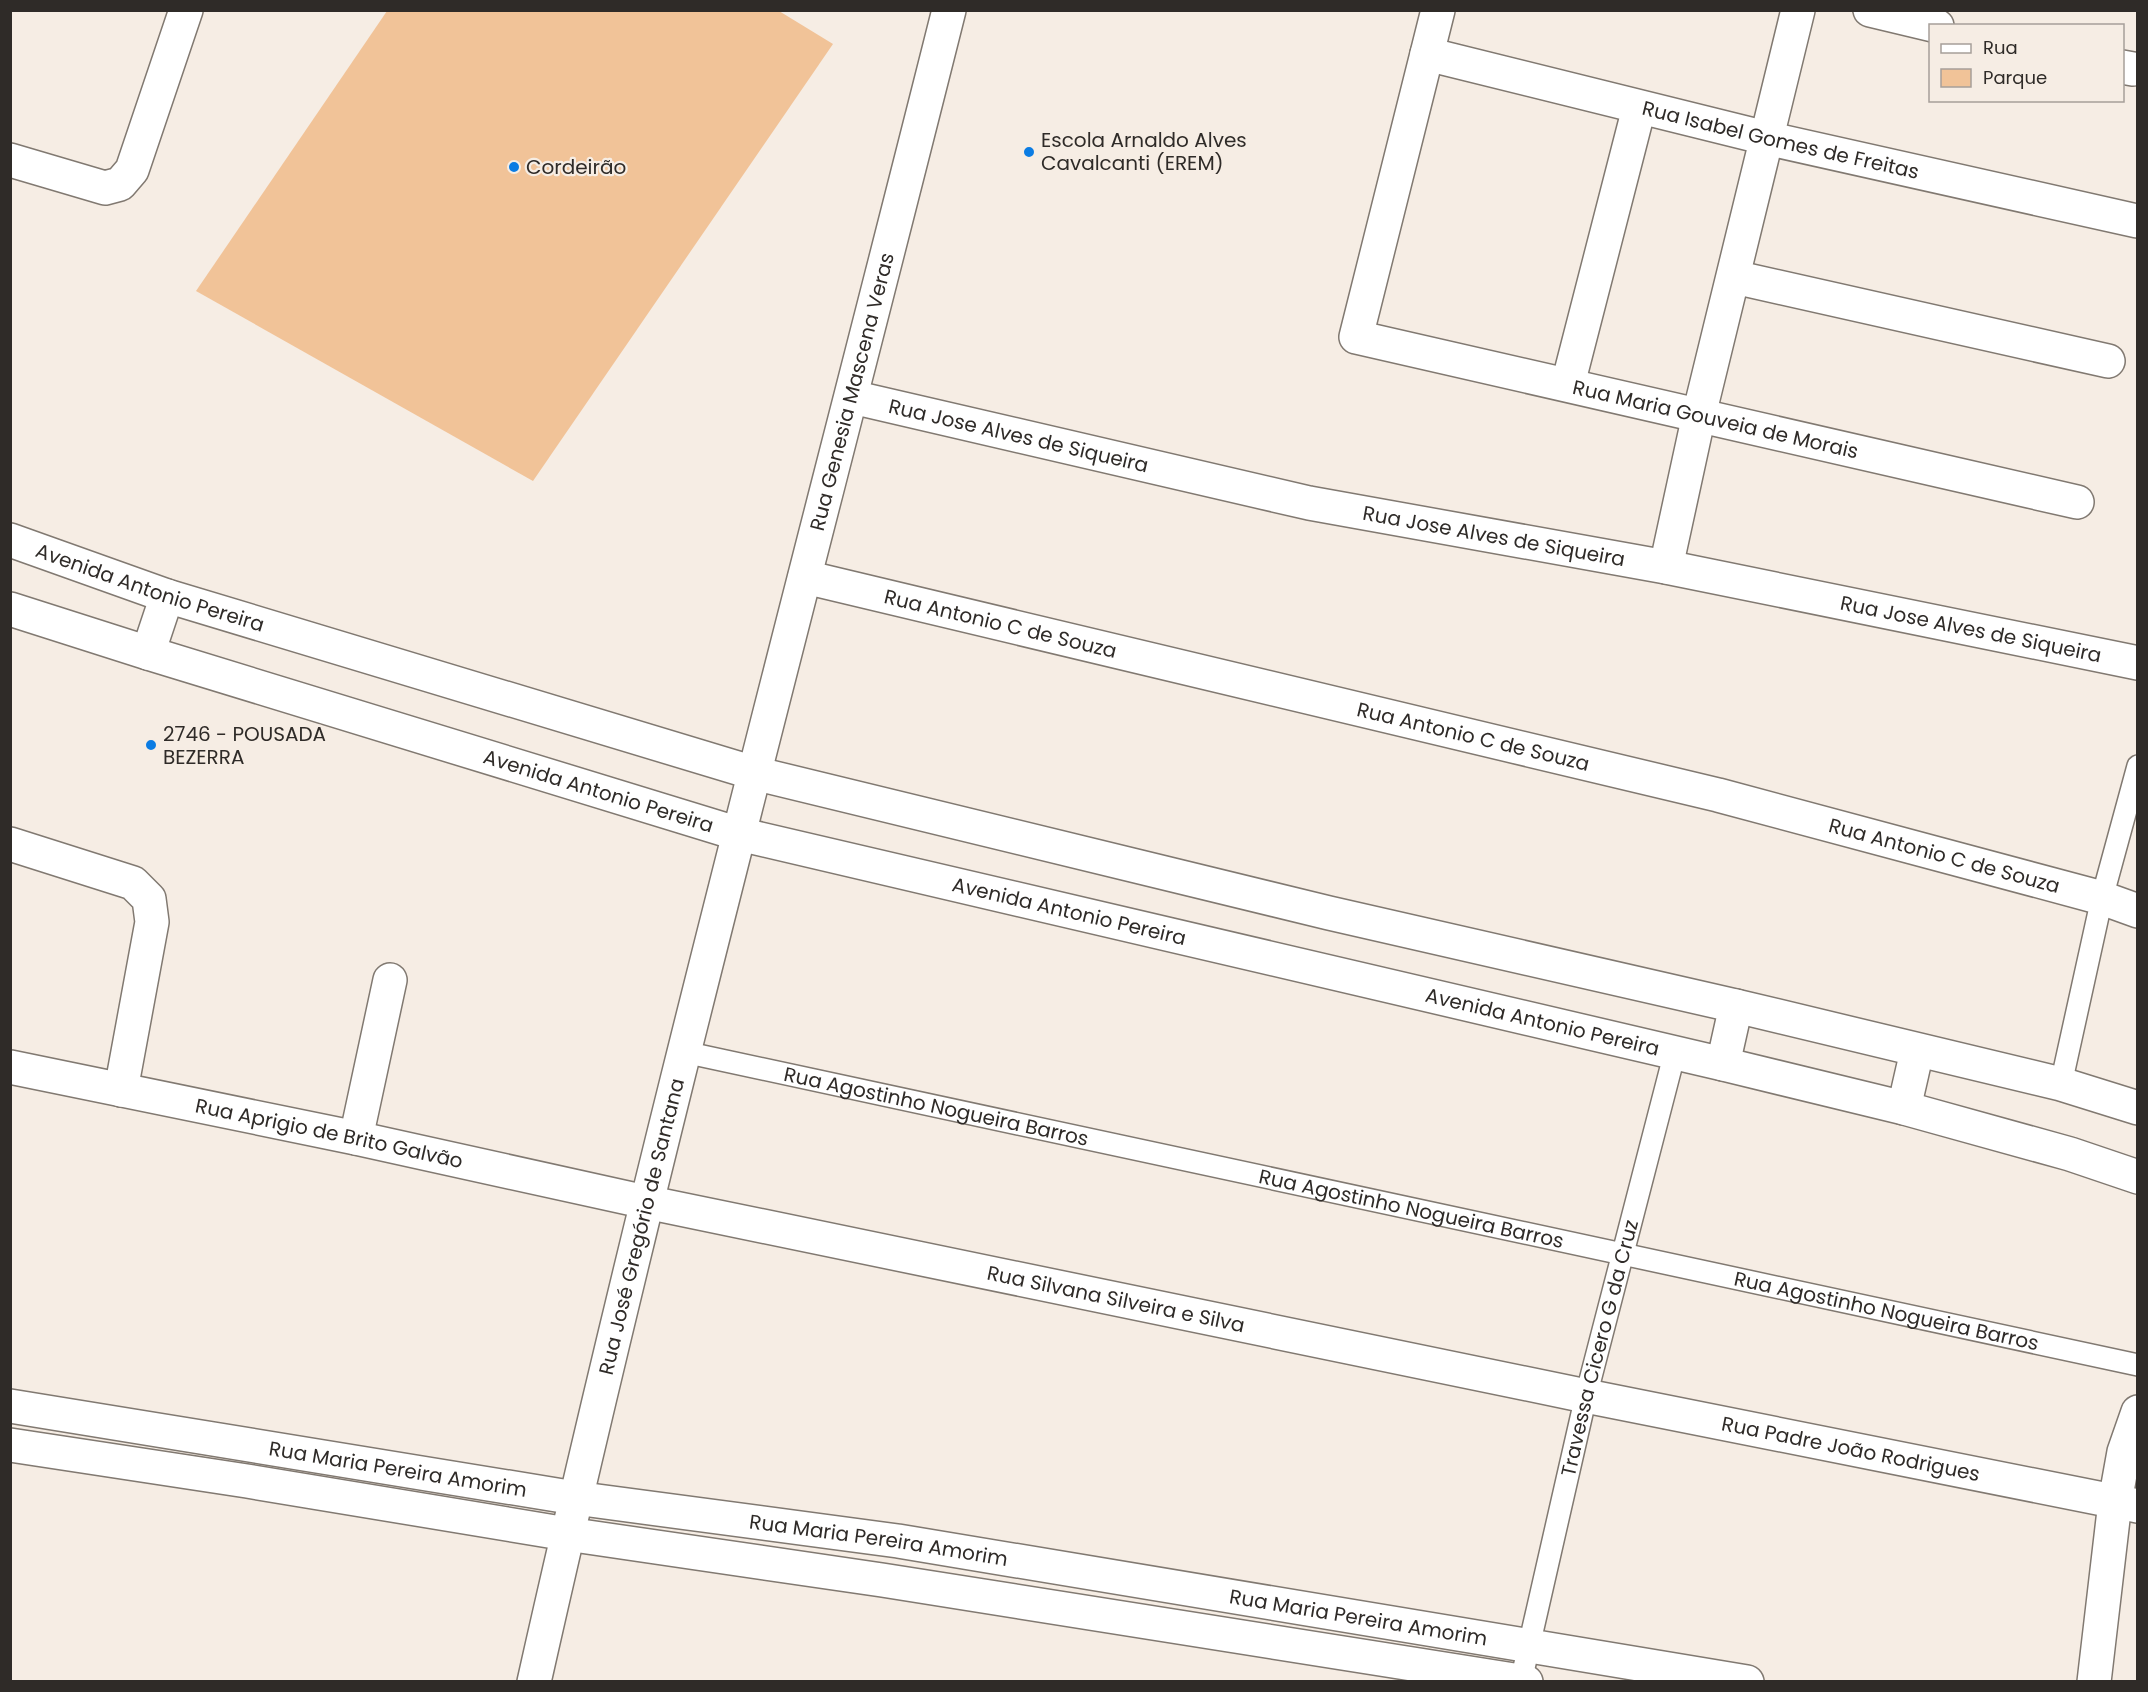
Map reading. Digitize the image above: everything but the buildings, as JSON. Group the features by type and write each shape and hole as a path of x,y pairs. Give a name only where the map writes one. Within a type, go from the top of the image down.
{"street":[{"path":"10,160 105,188 120,184 132,170 186,10"},
{"name":"Rua Genesia Mascena Veras","path":"754,773 852,397 949,10"},
{"path":"1427,54 1438,10"},
{"path":"1666,567 1699,415 1798,10"},
{"path":"1870,10 1929,24"},
{"name":"Rua Isabel Gomes de Freitas","path":"1427,54 1766,138 2137,221"},
{"name":"Rua Maria Gouveia de Morais","path":"1427,54 1356,337 2077,502"},
{"path":"1568,384 1639,108"},
{"path":"1734,277 2108,361"},
{"name":"Rua Jose Alves de Siqueira","path":"852,397 1309,503 1666,567 2138,663"},
{"name":"Avenida Antonio Pereira","path":"10,540 167,596 754,773 1329,913 1736,1006 2061,1084 2138,1108"},
{"name":"Rua Antonio C de Souza","path":"805,578 1718,795 2102,898 2138,911"},
{"path":"148,653 167,596"},
{"name":"Avenida Antonio Pereira","path":"10,609 739,834 1675,1052 1904,1108 2070,1154 2138,1177"},
{"name":"Rua José Gregório de Santana","path":"534,1682 575,1498 646,1202 754,773"},
{"path":"10,844 133,883 149,899 152,922 121,1090"},
{"path":"356,1138 390,980"},
{"path":"1723,1064 1736,1006"},
{"path":"1904,1108 1917,1051"},
{"name":"Rua Aprigio de Brito Galvão","path":"10,1067 356,1138 646,1202"},
{"name":"Rua Silvana Silveira e Silva","path":"646,1202 1586,1396"},
{"name":"Rua Padre João Rodrigues","path":"1586,1396 2126,1504"},
{"name":"Rua Maria Pereira Amorim","path":"10,1406 255,1444 575,1498 898,1541 1529,1644 1608,1669 1747,1682"},
{"path":"2094,1682 2126,1504 2124,1452 2138,1412"},
{"path":"247,1481 255,1444"},
{"name":"Rua Maria Pereira Amorim","path":"10,1445 247,1481 567,1534 894,1582 1526,1682"}],"lane":[{"path":"2061,1084 2102,898 2138,766"},
{"name":"Rua Agostinho Nogueira Barros","path":"684,1052 2138,1365"},
{"name":"Travessa Cicero G da Cruz","path":"1521,1681 1586,1396 1675,1052"}],"green space":[{"name":"Cordeirão","path":"387,11 779,11 833,44 533,481 196,291"}],"place":[{"name":"Escola Arnaldo Alves Cavalcanti (EREM)","path":"1029,152"},
{"name":"Cordeirão","path":"514,167"},
{"name":"2746 - POUSADA BEZERRA","path":"151,745"}]}
